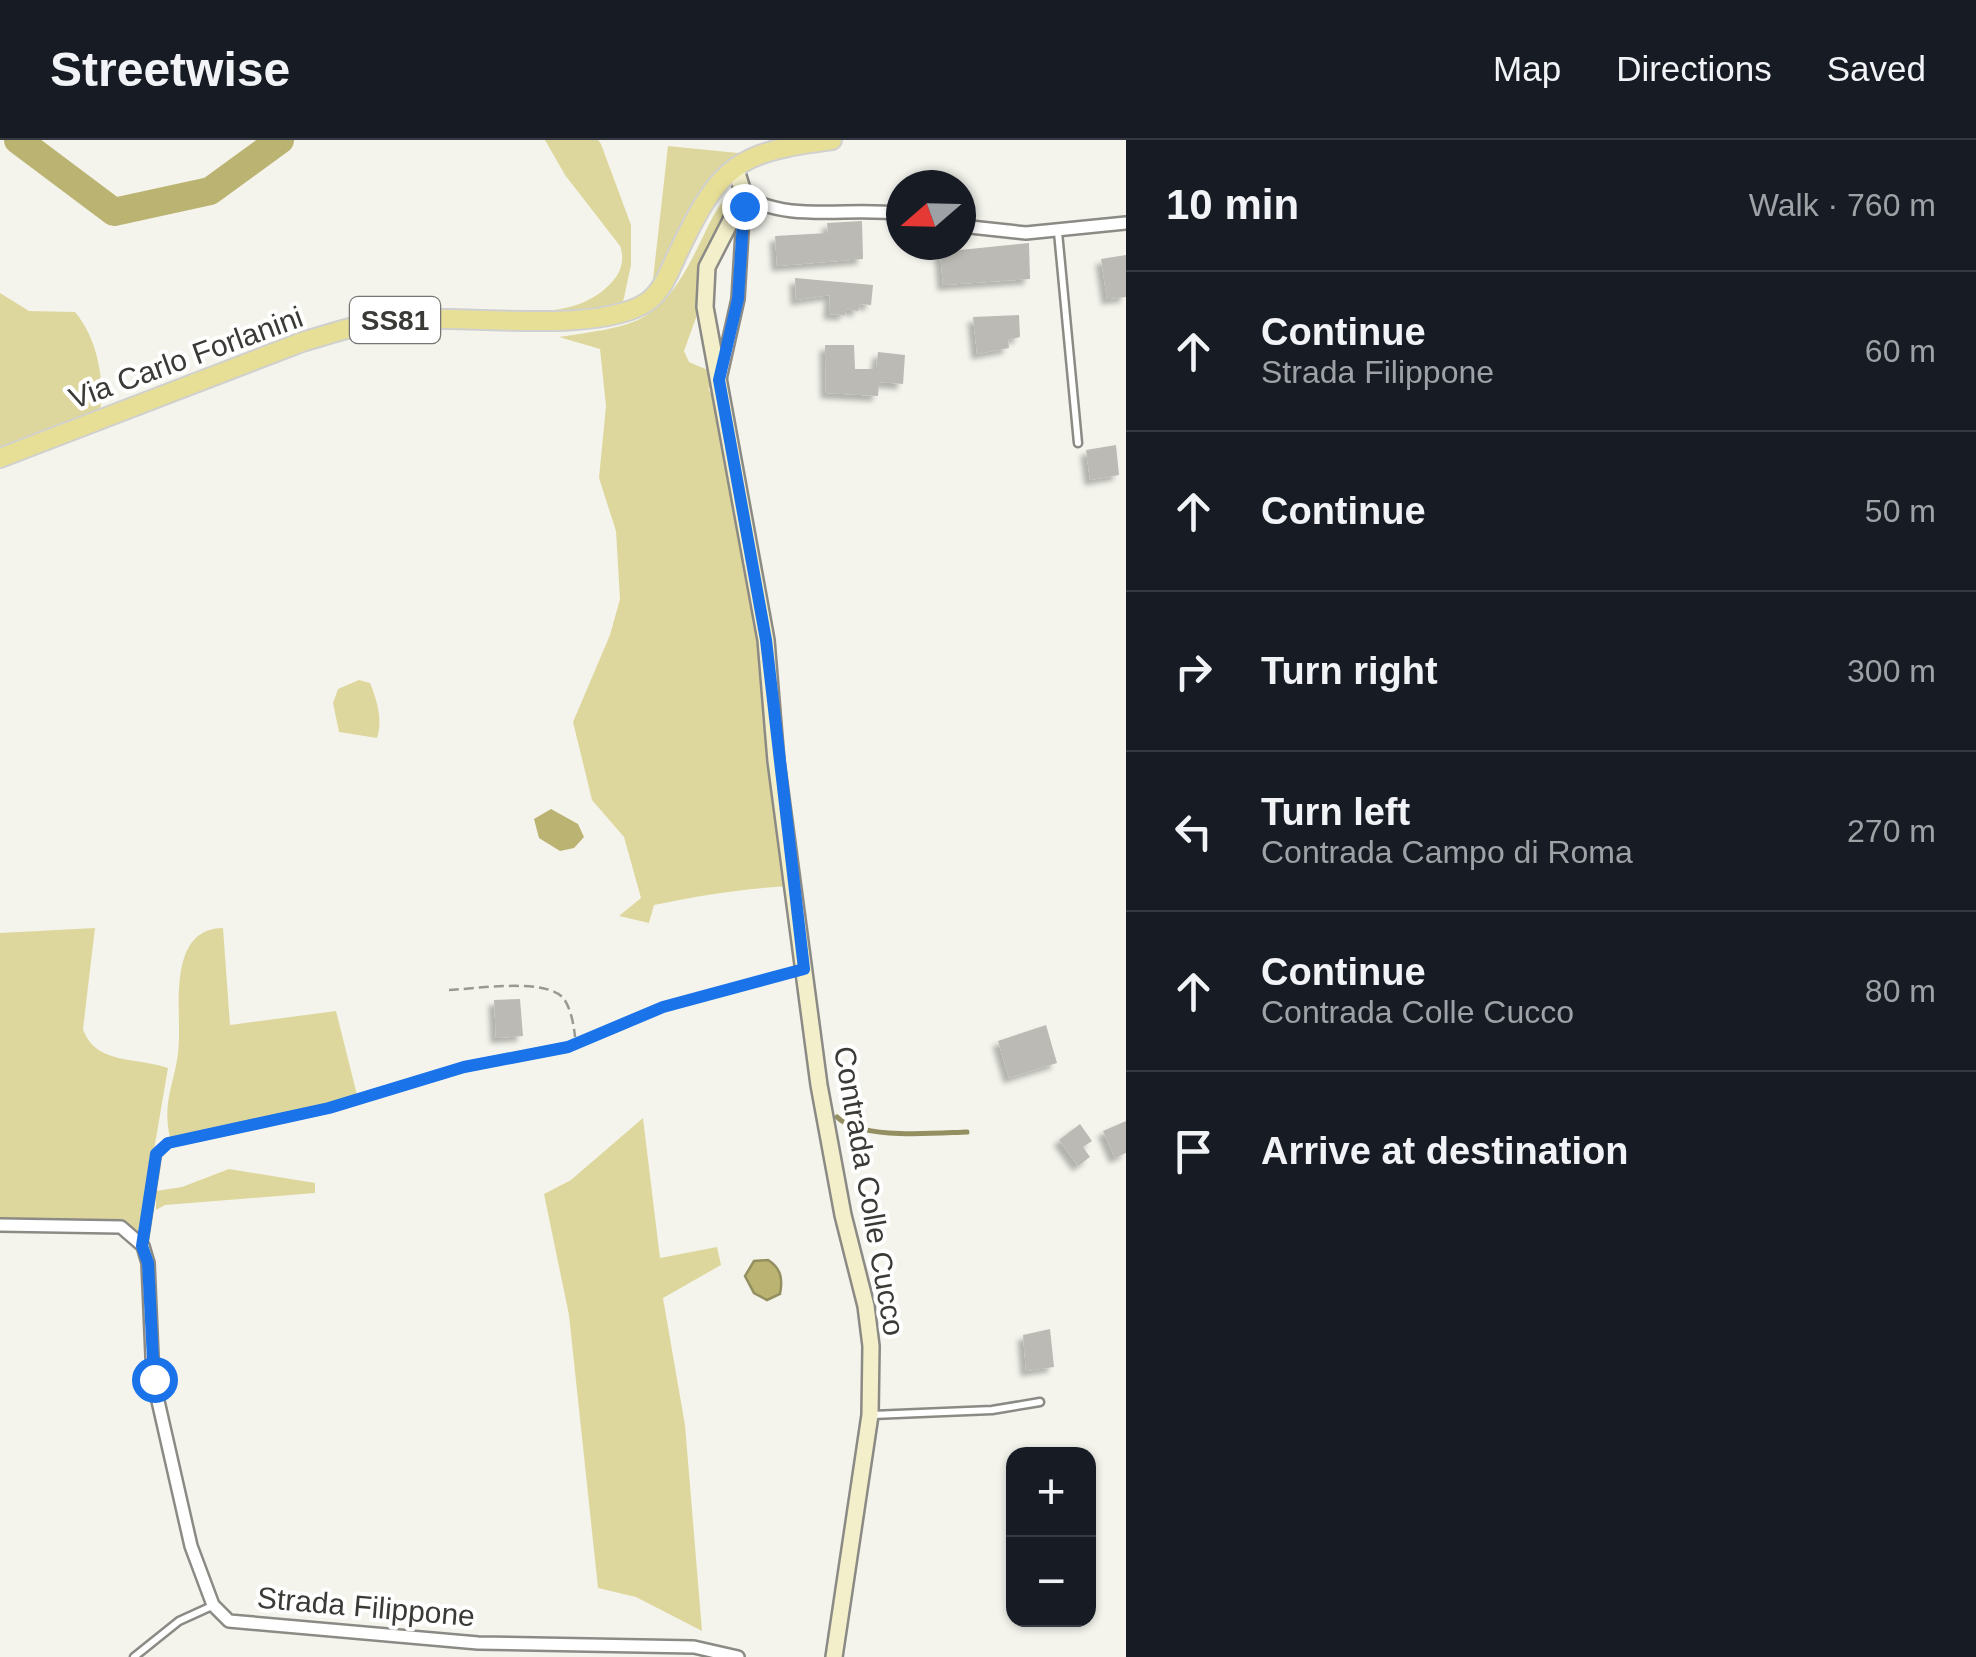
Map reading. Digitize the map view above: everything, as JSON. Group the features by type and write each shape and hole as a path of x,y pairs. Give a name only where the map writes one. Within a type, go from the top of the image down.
{"main road":[{"name":"SS81","path":"735,166 770,148 832,140"},
{"name":"Via Carlo Forlanini","path":"0,458 302,342 346,330 390,320 575,320 644,304 660,290 711,190 735,166"}],"street":[{"path":"719,380 738,299 744,195 735,166"},
{"path":"744,195 760,206 794,211 867,208 886,211"},
{"name":"Contrada Colle Cucco","path":"744,195 707,267 706,307 766,640 804,971 842,1215 866,1306 870,1415 834,1657"},
{"path":"976,227 1058,232 1126,223"},
{"path":"0,1225 121,1226 142,1246"},
{"name":"Strada Filippone","path":"142,1246 148,1263 154,1379 190,1546 214,1605 229,1620 478,1643 694,1648 738,1657"}],"lane":[{"path":"1058,232 1078,443"},
{"path":"142,1246 156,1154 168,1143 329,1108 464,1067 572,1045"},
{"path":"870,1415 992,1410 1040,1402"},
{"path":"134,1657 178,1622 214,1605"}],"path":[{"path":"449,990 538,987 556,992 570,1014 572,1045 663,1007 804,971"}],"shaded area":[{"path":"545,140 598,140 601,144 631,225 631,265 622,307 642,296 653,279 668,146 738,153 738,160 711,188 665,274 642,300 627,307 584,314 472,312 543,311 577,305 607,287 620,269 620,246 565,175"},
{"path":"727,197 733,201 705,257 697,315 684,351 689,362 710,371 716,390 708,388 717,405 758,632 789,886 654,905 649,923 619,916 641,898 624,837 592,800 573,722 610,635 620,599 616,531 599,478 606,406 600,349 559,337 627,324 657,308 682,276"},
{"path":"0,293 29,311 75,312 94,346 101,386 100,412 0,450"},
{"path":"359,680 370,683 375,696 377,738 339,732 333,703 338,689"},
{"path":"551,809 578,824 584,837 574,848 560,851 539,838 534,819"},
{"path":"95,928 83,1029 89,1041 118,1058 168,1068 140,1232 94,1220 0,1222 0,933"},
{"path":"223,928 230,1025 336,1011 357,1095 314,1108 170,1138 168,1104 178,1053 184,958 204,932"},
{"path":"643,1118 660,1258 717,1247 721,1265 663,1298 685,1425 702,1631 636,1597 598,1588 569,1315 544,1194 571,1180"},
{"path":"229,1169 315,1183 315,1193 165,1205 156,1210 156,1191 182,1187"},
{"path":"768,1260 778,1270 781,1283 780,1294 767,1300 754,1293 745,1276 754,1261"}],"building":[{"path":"862,221 863,259 777,266 775,236 828,233 827,223"},
{"path":"1029,243 1030,279 943,285 941,260 976,260 976,248"},
{"path":"1126,255 1126,297 1107,299 1101,259"},
{"path":"795,278 873,285 871,305 860,304 858,311 846,309 845,315 829,314 830,295 796,300"},
{"path":"1019,315 1020,337 1008,340 1009,348 977,354 973,317"},
{"path":"825,345 854,345 855,369 876,369 878,352 905,355 903,384 879,382 878,396 826,393"},
{"path":"1116,445 1119,475 1090,480 1086,450"},
{"path":"520,999 523,1036 496,1038 494,1000"},
{"path":"1046,1025 1057,1063 1009,1078 998,1041"},
{"path":"1126,1121 1126,1153 1115,1158 1103,1131"},
{"path":"1080,1124 1092,1141 1083,1147 1090,1157 1078,1166 1059,1140"},
{"path":"1050,1329 1054,1367 1026,1371 1023,1335"}],"waterway":[{"path":"18,140 114,212 210,191 280,140"},
{"path":"837,1117 880,1132 967,1132"}],"route":[{"path":"154,1379 148,1263 142,1246 156,1154 168,1143 329,1108 464,1067 568,1047 663,1007 770,982 804,969 776,761 766,640 719,380 738,299 744,206"}]}
